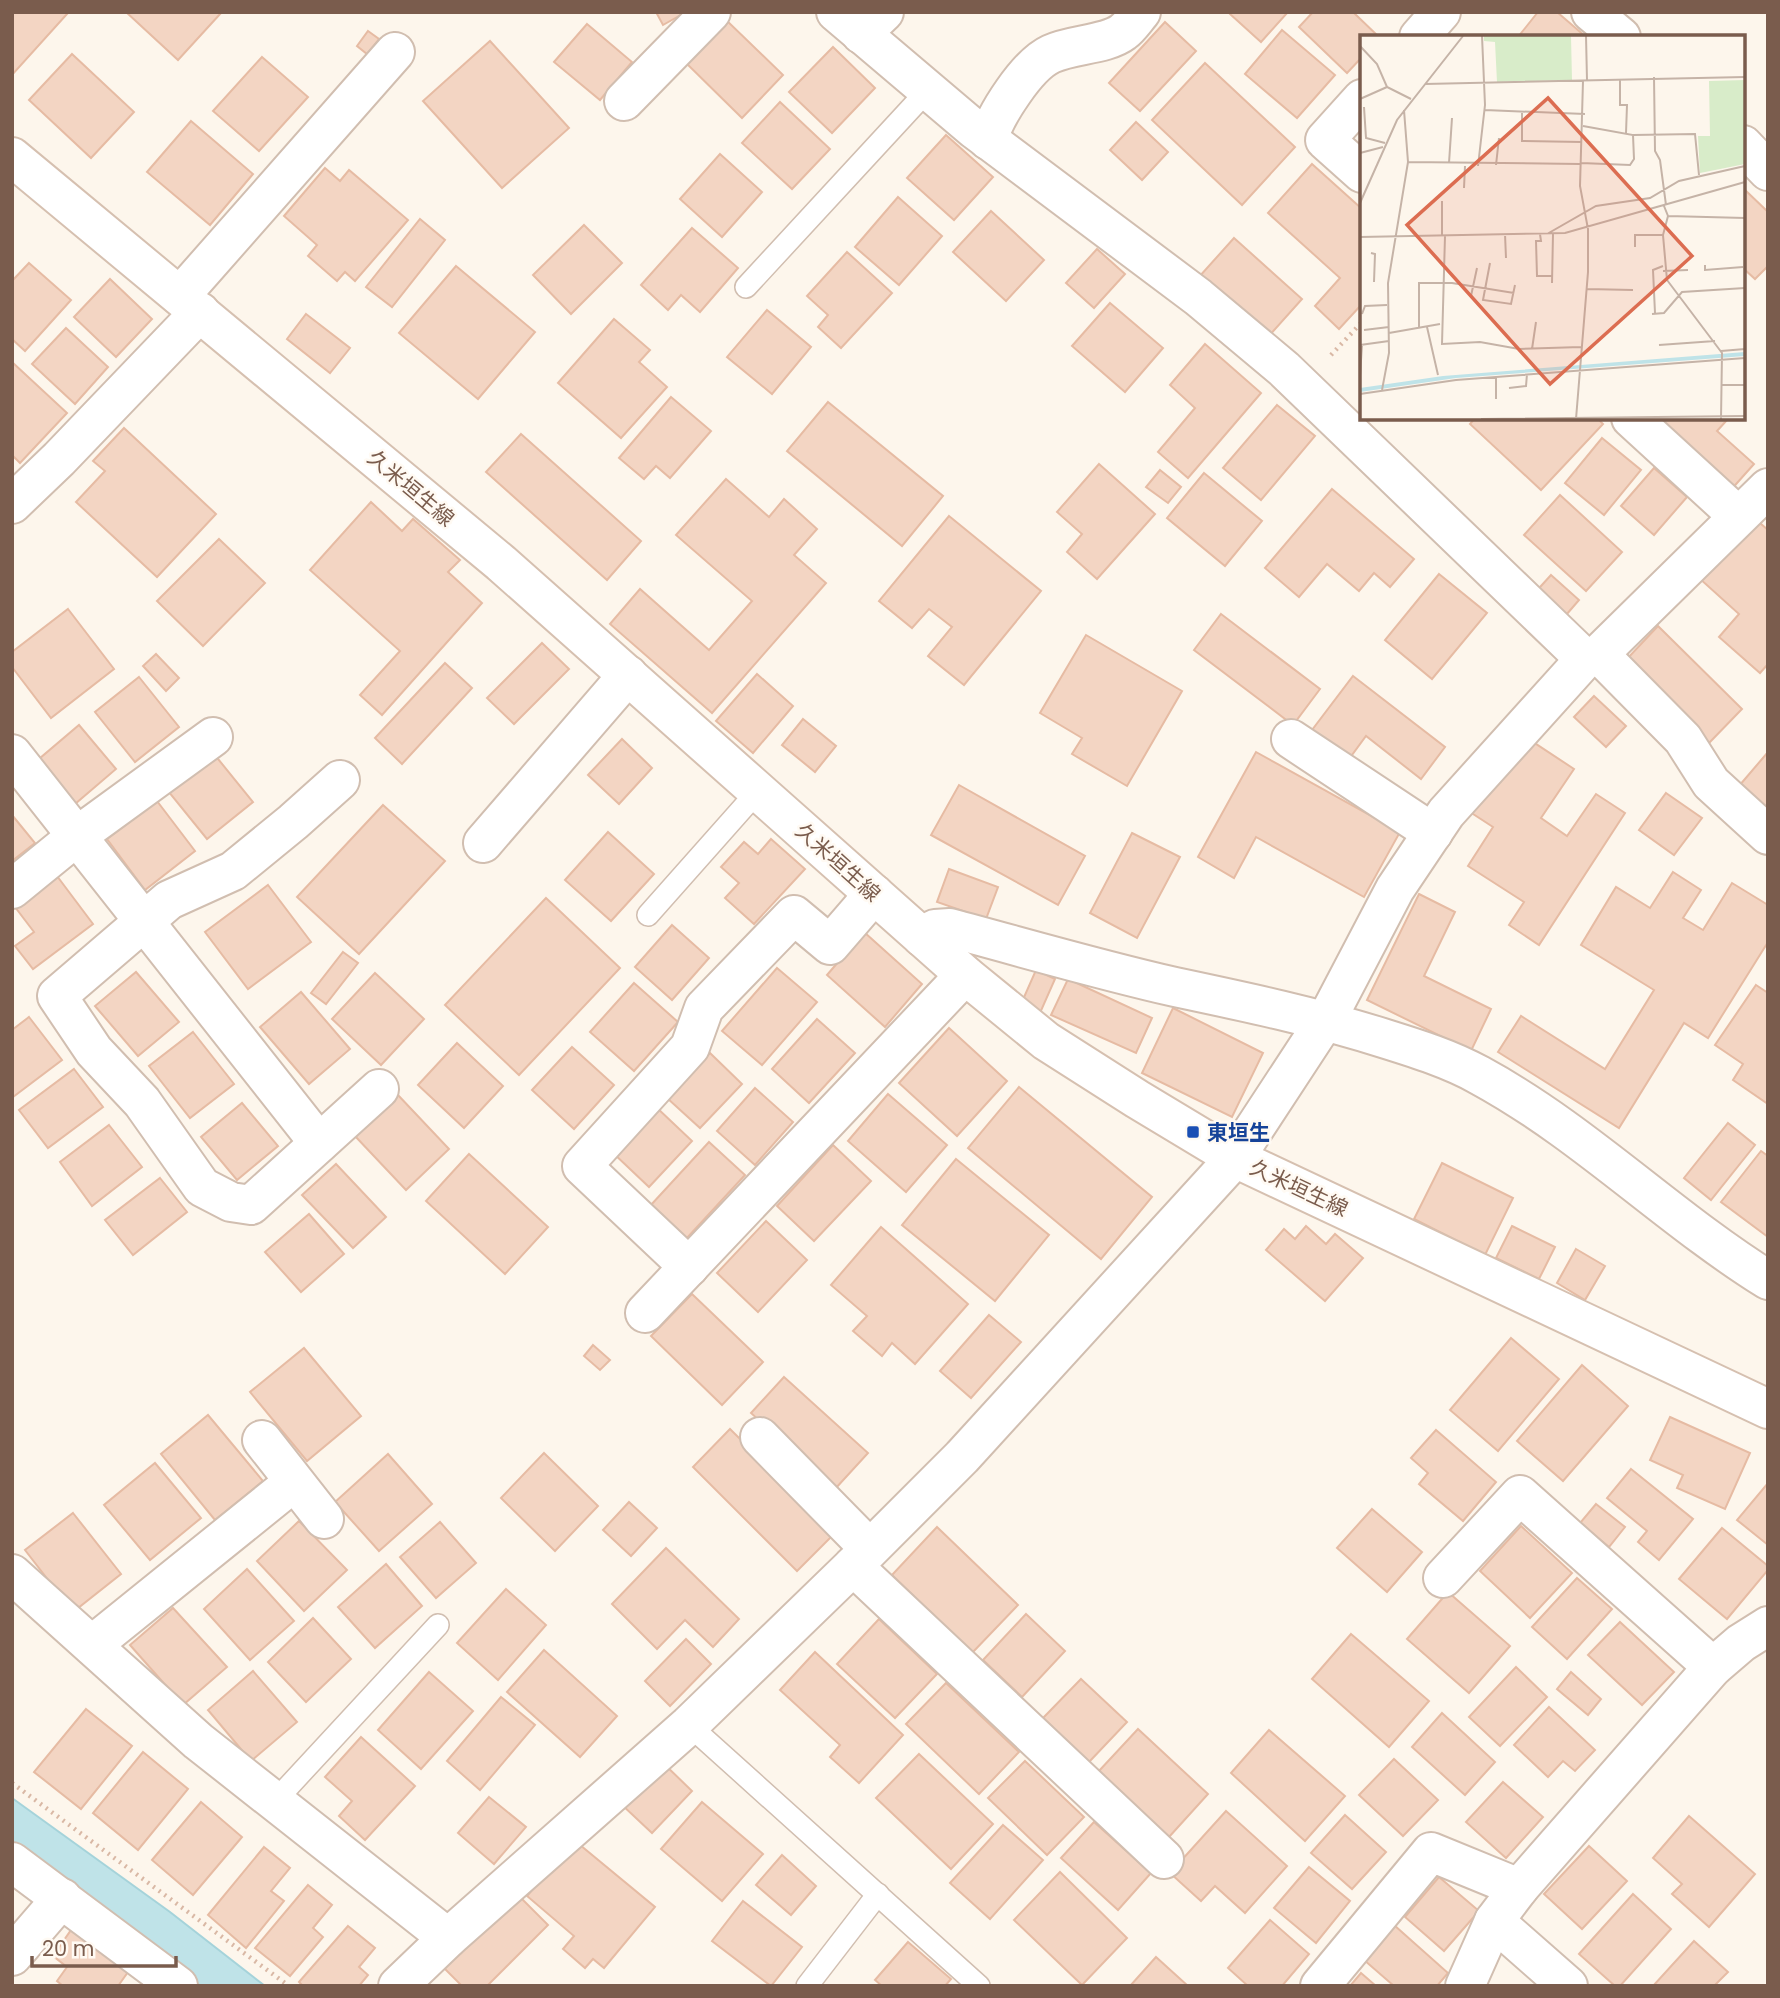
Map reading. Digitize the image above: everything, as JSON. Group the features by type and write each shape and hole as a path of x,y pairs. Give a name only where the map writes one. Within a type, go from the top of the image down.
{"street":[{"path":"624,101 711,12"},
{"path":"988,140 993,124 1004,106 1025,78 1048,55 1073,45 1104,40 1122,33 1141,12"},
{"path":"1421,35 1441,12"},
{"path":"1591,12 1619,35"},
{"path":"860,20 928,91 988,140 1198,297 1284,369 1683,739 1711,783 1768,835"},
{"path":"12,504 59,459 190,304 395,52"},
{"path":"1360,101 1325,139 1360,171"},
{"path":"1745,147 1768,171"},
{"name":"久米垣生線","path":"12,157 501,563 965,975 1046,1041 1236,1158 1768,1409"},
{"path":"1633,420 1738,516"},
{"path":"398,1986 448,1938 689,1724 861,1557 962,1457 1236,1158 1326,1020 1395,889 1446,813 1592,657 1768,488"},
{"path":"483,843 628,675"},
{"path":"12,889 77,836 213,737"},
{"path":"1290,739 1433,833"},
{"path":"12,754 319,1143"},
{"path":"340,780 233,871 169,900 57,996 94,1051 142,1102 202,1187 231,1202 251,1205 379,1089"},
{"path":"689,1267 582,1166 690,1047 704,1008 794,915 830,945 874,894"},
{"path":"922,937 935,929 950,928 1117,974 1326,1020 1432,1054 1478,1074 1554,1121 1731,1257 1768,1280"},
{"path":"645,1313 965,975"},
{"path":"760,1437 861,1557 1164,1858"},
{"path":"262,1440 324,1519"},
{"path":"92,1645 295,1482"},
{"path":"1443,1578 1520,1495 1713,1667"},
{"path":"12,1574 198,1741 448,1938"},
{"path":"1465,1986 1494,1921 1519,1888 1713,1667 1741,1643 1768,1626"},
{"path":"1320,1986 1432,1852 1519,1888"},
{"path":"12,1862 178,1986"},
{"path":"12,1955 62,1898"},
{"path":"1494,1921 1568,1986"}],"lane":[{"path":"746,288 928,91"},
{"path":"648,915 758,791"},
{"path":"275,1801 438,1625"},
{"path":"689,1724 979,1986"},
{"path":"807,1986 878,1894"}],"path":[{"path":"12,1783 289,1986"}],"water":[{"path":"12,1798 170,1912 265,1986 199,1986 12,1846"}],"building":[{"path":"12,12 67,14 12,75"},
{"path":"126,12 220,12 221,13 178,60"},
{"path":"656,12 686,12 663,25"},
{"path":"1288,12 1261,42 1230,14"},
{"path":"1313,12 1353,12 1377,35 1360,35 1360,59 1347,73 1299,27"},
{"path":"1538,12 1557,12 1584,35 1520,35"},
{"path":"723,17 783,75 742,118 682,59"},
{"path":"1165,22 1196,51 1140,111 1109,83"},
{"path":"587,24 632,62 600,100 554,62"},
{"path":"1282,30 1335,75 1297,118 1245,74"},
{"path":"368,31 379,39 367,54 357,46"},
{"path":"490,41 569,128 502,188 423,101"},
{"path":"833,47 875,88 832,133 789,92"},
{"path":"72,54 134,112 91,158 29,100"},
{"path":"262,57 308,97 259,151 213,111"},
{"path":"1205,63 1295,147 1242,205 1152,120"},
{"path":"780,102 830,149 792,189 742,143"},
{"path":"191,121 253,174 210,225 147,172"},
{"path":"1136,122 1168,152 1142,180 1110,150"},
{"path":"946,135 993,177 954,220 907,178"},
{"path":"720,154 762,192 722,237 680,199"},
{"path":"1312,164 1360,207 1360,306 1339,329 1315,306 1340,278 1268,213"},
{"path":"325,168 340,181 349,170 408,220 355,281 345,272 337,281 308,256 317,245 284,216"},
{"path":"1745,190 1768,212 1768,266 1755,279 1745,270"},
{"path":"898,197 942,236 899,285 855,247"},
{"path":"991,211 1044,260 1006,301 953,252"},
{"path":"420,219 445,240 392,307 366,287"},
{"path":"584,225 622,263 571,314 533,275"},
{"path":"692,228 738,268 700,312 681,295 668,310 641,285"},
{"path":"1234,238 1302,299 1267,338 1199,277"},
{"path":"1097,249 1125,274 1094,308 1066,283"},
{"path":"847,252 892,293 841,348 818,327 828,315 807,296"},
{"path":"29,263 71,300 25,351 12,339 12,281"},
{"path":"456,266 535,332 478,399 399,333"},
{"path":"110,279 152,319 116,357 74,317"},
{"path":"1110,303 1163,348 1125,392 1072,346"},
{"path":"767,310 811,347 772,394 727,357"},
{"path":"306,314 350,348 330,373 287,339"},
{"path":"614,319 650,350 639,362 667,387 621,438 558,383"},
{"path":"66,328 108,367 75,404 32,364"},
{"path":"1205,344 1261,393 1188,478 1158,452 1195,408 1170,385"},
{"path":"12,362 67,413 20,463 12,455"},
{"path":"671,397 711,431 670,478 656,466 644,479 619,458"},
{"path":"828,402 943,496 902,546 787,451"},
{"path":"1277,405 1315,436 1261,500 1223,468"},
{"path":"1473,420 1599,420 1603,424 1541,490 1470,424"},
{"path":"1651,420 1727,420 1717,431 1754,464 1729,492"},
{"path":"124,428 216,514 157,577 76,502 105,471 93,461"},
{"path":"521,434 641,541 607,580 486,472"},
{"path":"1602,438 1641,470 1604,515 1565,483"},
{"path":"1099,464 1155,514 1097,579 1067,552 1082,534 1057,512"},
{"path":"1654,468 1687,497 1654,535 1621,506"},
{"path":"1160,470 1181,487 1168,503 1146,487"},
{"path":"1204,473 1262,521 1225,566 1167,518"},
{"path":"726,479 769,517 784,499 817,529 794,555 826,583 712,713 610,624 640,589 709,650 752,601 676,535"},
{"path":"1332,489 1414,559 1390,587 1374,573 1359,591 1327,564 1299,597 1265,568"},
{"path":"1560,495 1622,552 1586,591 1524,535"},
{"path":"371,502 402,531 413,519 460,560 448,572 482,603 382,715 360,695 400,651 310,570"},
{"path":"949,516 1041,591 964,685 928,656 952,627 929,609 912,628 879,601"},
{"path":"1753,517 1768,530 1768,664 1760,673 1719,637 1739,614 1699,578"},
{"path":"219,539 265,583 203,646 157,601"},
{"path":"1439,574 1487,613 1432,679 1385,640"},
{"path":"1551,575 1579,600 1560,622 1531,597"},
{"path":"68,609 114,669 51,718 12,667 12,652"},
{"path":"1221,614 1320,689 1293,725 1194,650"},
{"path":"1658,626 1742,709 1709,743 1625,661"},
{"path":"1086,635 1182,691 1127,786 1072,754 1082,738 1040,713"},
{"path":"542,643 569,669 514,724 487,698"},
{"path":"156,654 179,678 166,691 143,666"},
{"path":"445,663 472,688 402,764 375,738"},
{"path":"757,674 793,706 753,753 716,721"},
{"path":"1353,676 1445,747 1421,779 1366,736 1349,759 1312,730"},
{"path":"139,677 179,727 135,762 95,712"},
{"path":"1594,696 1626,726 1606,747 1574,717"},
{"path":"803,719 836,746 815,772 782,745"},
{"path":"79,725 116,769 75,804 39,759"},
{"path":"1521,734 1574,769 1541,818 1567,836 1596,794 1625,813 1539,945 1509,925 1524,902 1468,866 1493,827 1470,812"},
{"path":"622,739 652,768 619,804 588,775"},
{"path":"1256,752 1400,832 1364,897 1256,837 1234,878 1198,857"},
{"path":"1768,752 1768,811 1739,786"},
{"path":"214,754 253,802 207,839 168,791"},
{"path":"959,785 1085,856 1058,905 931,835"},
{"path":"1666,793 1702,818 1674,855 1639,830"},
{"path":"157,801 195,851 145,890 107,839"},
{"path":"383,805 445,861 359,954 297,897"},
{"path":"12,815 35,843 12,861"},
{"path":"608,832 654,874 611,921 565,880"},
{"path":"1132,833 1180,857 1137,938 1090,913"},
{"path":"771,839 805,869 754,924 725,898 739,883 721,867 744,842 758,854"},
{"path":"949,869 998,887 986,919 937,902"},
{"path":"1673,872 1701,890 1683,918 1703,930 1732,883 1768,905 1768,942 1708,1038 1684,1023 1619,1128 1498,1052 1521,1016 1605,1069 1654,990 1581,945 1616,887 1650,908"},
{"path":"57,876 93,924 33,969 15,946 34,932 15,907"},
{"path":"268,885 311,942 248,989 205,932"},
{"path":"1419,894 1455,912 1424,976 1491,1009 1471,1051 1367,1000"},
{"path":"546,898 620,968 519,1075 445,1005"},
{"path":"672,925 709,958 672,1000 635,967"},
{"path":"864,932 922,984 885,1027 827,975"},
{"path":"343,952 358,963 326,1004 311,993"},
{"path":"777,968 817,1002 762,1065 722,1031"},
{"path":"1036,970 1055,979 1040,1013 1021,1004"},
{"path":"136,972 179,1022 138,1056 95,1006"},
{"path":"375,973 424,1019 381,1065 332,1019"},
{"path":"1068,979 1152,1018 1136,1053 1051,1015"},
{"path":"634,983 678,1022 634,1071 590,1032"},
{"path":"1756,985 1768,993 1768,1104 1733,1080 1743,1064 1715,1045"},
{"path":"301,992 350,1049 309,1084 260,1027"},
{"path":"1173,1008 1263,1053 1232,1117 1142,1073"},
{"path":"29,1017 62,1060 13,1097 12,1030"},
{"path":"817,1019 855,1053 809,1103 772,1069"},
{"path":"949,1028 1007,1081 957,1136 899,1083"},
{"path":"193,1032 234,1084 190,1118 149,1066"},
{"path":"457,1043 503,1086 464,1128 418,1085"},
{"path":"572,1047 614,1085 574,1129 532,1090"},
{"path":"710,1053 742,1084 700,1128 667,1098"},
{"path":"74,1069 103,1107 48,1148 19,1110"},
{"path":"1019,1087 1152,1197 1101,1259 968,1148"},
{"path":"755,1088 793,1122 755,1165 717,1131"},
{"path":"397,1094 449,1149 406,1190 354,1135"},
{"path":"888,1094 947,1145 906,1192 848,1141"},
{"path":"242,1103 278,1146 237,1180 201,1137"},
{"path":"655,1106 692,1141 649,1187 612,1152"},
{"path":"1728,1123 1755,1145 1711,1200 1684,1178"},
{"path":"109,1125 142,1167 92,1206 60,1162"},
{"path":"709,1142 745,1175 686,1239 650,1206"},
{"path":"833,1145 871,1181 814,1241 777,1206"},
{"path":"1761,1151 1768,1156 1768,1237 1721,1202"},
{"path":"469,1154 548,1227 505,1274 426,1201"},
{"path":"956,1159 1049,1235 995,1301 902,1225"},
{"path":"1442,1163 1513,1198 1485,1255 1414,1219"},
{"path":"336,1164 386,1217 353,1248 302,1195"},
{"path":"160,1178 187,1212 133,1255 105,1220"},
{"path":"309,1214 344,1254 301,1292 265,1252"},
{"path":"766,1221 807,1260 758,1312 717,1273"},
{"path":"1306,1226 1326,1244 1335,1234 1363,1258 1325,1301 1266,1250 1284,1229 1295,1239"},
{"path":"1512,1226 1555,1247 1539,1279 1496,1258"},
{"path":"881,1227 968,1304 915,1364 892,1343 882,1356 853,1331 867,1316 831,1285"},
{"path":"1576,1249 1605,1266 1585,1300 1557,1283"},
{"path":"692,1294 763,1362 722,1405 651,1336"},
{"path":"989,1315 1021,1342 971,1398 940,1371"},
{"path":"1511,1338 1559,1379 1498,1451 1450,1410"},
{"path":"593,1345 610,1360 600,1370 584,1356"},
{"path":"304,1348 361,1416 307,1461 250,1392"},
{"path":"1582,1365 1628,1406 1563,1481 1517,1441"},
{"path":"784,1377 868,1453 835,1489 751,1413"},
{"path":"208,1415 263,1481 215,1520 161,1454"},
{"path":"1670,1417 1750,1453 1725,1509 1677,1488 1683,1475 1650,1460"},
{"path":"730,1429 835,1533 797,1571 693,1467"},
{"path":"1436,1430 1496,1482 1463,1521 1419,1484 1428,1473 1411,1458"},
{"path":"544,1453 598,1506 555,1551 501,1498"},
{"path":"388,1454 432,1504 379,1551 335,1502"},
{"path":"155,1463 201,1518 150,1560 104,1505"},
{"path":"1631,1469 1693,1519 1659,1560 1638,1542 1647,1531 1607,1498"},
{"path":"1768,1483 1768,1545 1737,1520"},
{"path":"629,1502 657,1528 631,1556 603,1530"},
{"path":"1596,1504 1625,1527 1609,1547 1580,1523"},
{"path":"1372,1509 1422,1552 1387,1592 1337,1548"},
{"path":"73,1513 121,1574 73,1612 25,1550"},
{"path":"299,1521 347,1570 304,1611 257,1561"},
{"path":"440,1522 476,1563 436,1598 400,1557"},
{"path":"1521,1526 1572,1573 1530,1618 1480,1571"},
{"path":"937,1527 1018,1605 972,1653 892,1575"},
{"path":"1722,1528 1768,1566 1768,1570 1727,1619 1679,1579"},
{"path":"666,1548 739,1619 713,1647 685,1620 657,1649 612,1604"},
{"path":"386,1564 422,1606 375,1648 338,1607"},
{"path":"247,1569 294,1621 250,1660 204,1609"},
{"path":"1577,1578 1612,1609 1567,1659 1532,1627"},
{"path":"506,1589 546,1625 498,1680 457,1643"},
{"path":"1448,1592 1510,1646 1469,1693 1407,1639"},
{"path":"173,1608 227,1667 183,1705 130,1645"},
{"path":"1026,1614 1065,1651 1022,1697 983,1660"},
{"path":"313,1618 351,1659 306,1702 268,1662"},
{"path":"879,1619 937,1674 895,1718 837,1664"},
{"path":"1620,1622 1674,1672 1642,1705 1588,1655"},
{"path":"1351,1634 1429,1701 1389,1747 1312,1679"},
{"path":"686,1639 711,1664 670,1706 645,1681"},
{"path":"544,1650 617,1716 580,1757 507,1692"},
{"path":"815,1652 903,1735 859,1783 830,1757 840,1745 780,1690"},
{"path":"1516,1667 1547,1697 1500,1746 1469,1717"},
{"path":"253,1671 297,1722 251,1761 208,1710"},
{"path":"429,1672 473,1711 421,1769 378,1730"},
{"path":"1571,1672 1601,1699 1588,1715 1557,1689"},
{"path":"1081,1679 1127,1722 1089,1762 1043,1718"},
{"path":"946,1683 1019,1752 979,1794 906,1724"},
{"path":"501,1697 535,1725 480,1790 447,1761"},
{"path":"1549,1707 1595,1750 1575,1771 1563,1761 1548,1777 1514,1745"},
{"path":"86,1709 132,1746 81,1809 34,1772"},
{"path":"1442,1713 1495,1762 1465,1795 1412,1747"},
{"path":"1138,1729 1208,1794 1169,1837 1098,1772"},
{"path":"1269,1730 1345,1796 1305,1841 1231,1773"},
{"path":"361,1737 415,1786 365,1840 339,1816 352,1801 325,1777"},
{"path":"143,1752 188,1789 138,1850 93,1813"},
{"path":"919,1754 993,1824 951,1869 876,1798"},
{"path":"1394,1759 1438,1800 1403,1836 1359,1795"},
{"path":"661,1761 692,1791 652,1833 621,1804"},
{"path":"1025,1761 1084,1817 1047,1855 988,1798"},
{"path":"1503,1782 1543,1817 1506,1858 1466,1822"},
{"path":"489,1797 526,1827 494,1864 458,1833"},
{"path":"201,1802 242,1837 193,1895 152,1860"},
{"path":"702,1802 763,1854 722,1901 661,1849"},
{"path":"1226,1811 1287,1866 1245,1913 1215,1886 1201,1901 1170,1873"},
{"path":"1345,1815 1386,1852 1352,1889 1311,1853"},
{"path":"1689,1816 1755,1874 1709,1927 1672,1894 1682,1884 1653,1858"},
{"path":"1094,1822 1151,1873 1118,1910 1061,1858"},
{"path":"1003,1825 1043,1860 990,1919 950,1883"},
{"path":"574,1840 655,1907 604,1968 593,1959 585,1968 563,1949 574,1936 527,1896"},
{"path":"1589,1846 1627,1881 1582,1929 1544,1894"},
{"path":"264,1847 290,1868 271,1891 284,1901 246,1948 208,1915"},
{"path":"782,1855 816,1886 791,1915 756,1885"},
{"path":"1309,1867 1350,1901 1316,1943 1274,1908"},
{"path":"1060,1872 1127,1938 1082,1985 1014,1920"},
{"path":"1439,1877 1479,1911 1444,1951 1405,1917"},
{"path":"308,1885 332,1905 313,1928 323,1937 290,1976 255,1948"},
{"path":"516,1893 548,1925 487,1986 462,1986 442,1966"},
{"path":"1633,1894 1671,1929 1620,1986 1615,1986 1579,1954"},
{"path":"743,1901 802,1947 771,1986 712,1941"},
{"path":"1270,1920 1309,1954 1282,1986 1248,1986 1228,1968"},
{"path":"1394,1925 1448,1973 1437,1986 1394,1986 1364,1960"},
{"path":"348,1926 375,1948 359,1967 368,1975 359,1986 303,1986 299,1982"},
{"path":"71,1930 128,1972 118,1986 63,1986 57,1981 67,1967 53,1956"},
{"path":"1694,1941 1728,1972 1714,1986 1653,1986"},
{"path":"908,1942 951,1979 945,1986 882,1986 875,1980"},
{"path":"1156,1957 1188,1986 1130,1986"},
{"path":"1361,1973 1376,1986 1350,1986"}],"place":[{"name":"東垣生","path":"1193,1132"}]}
